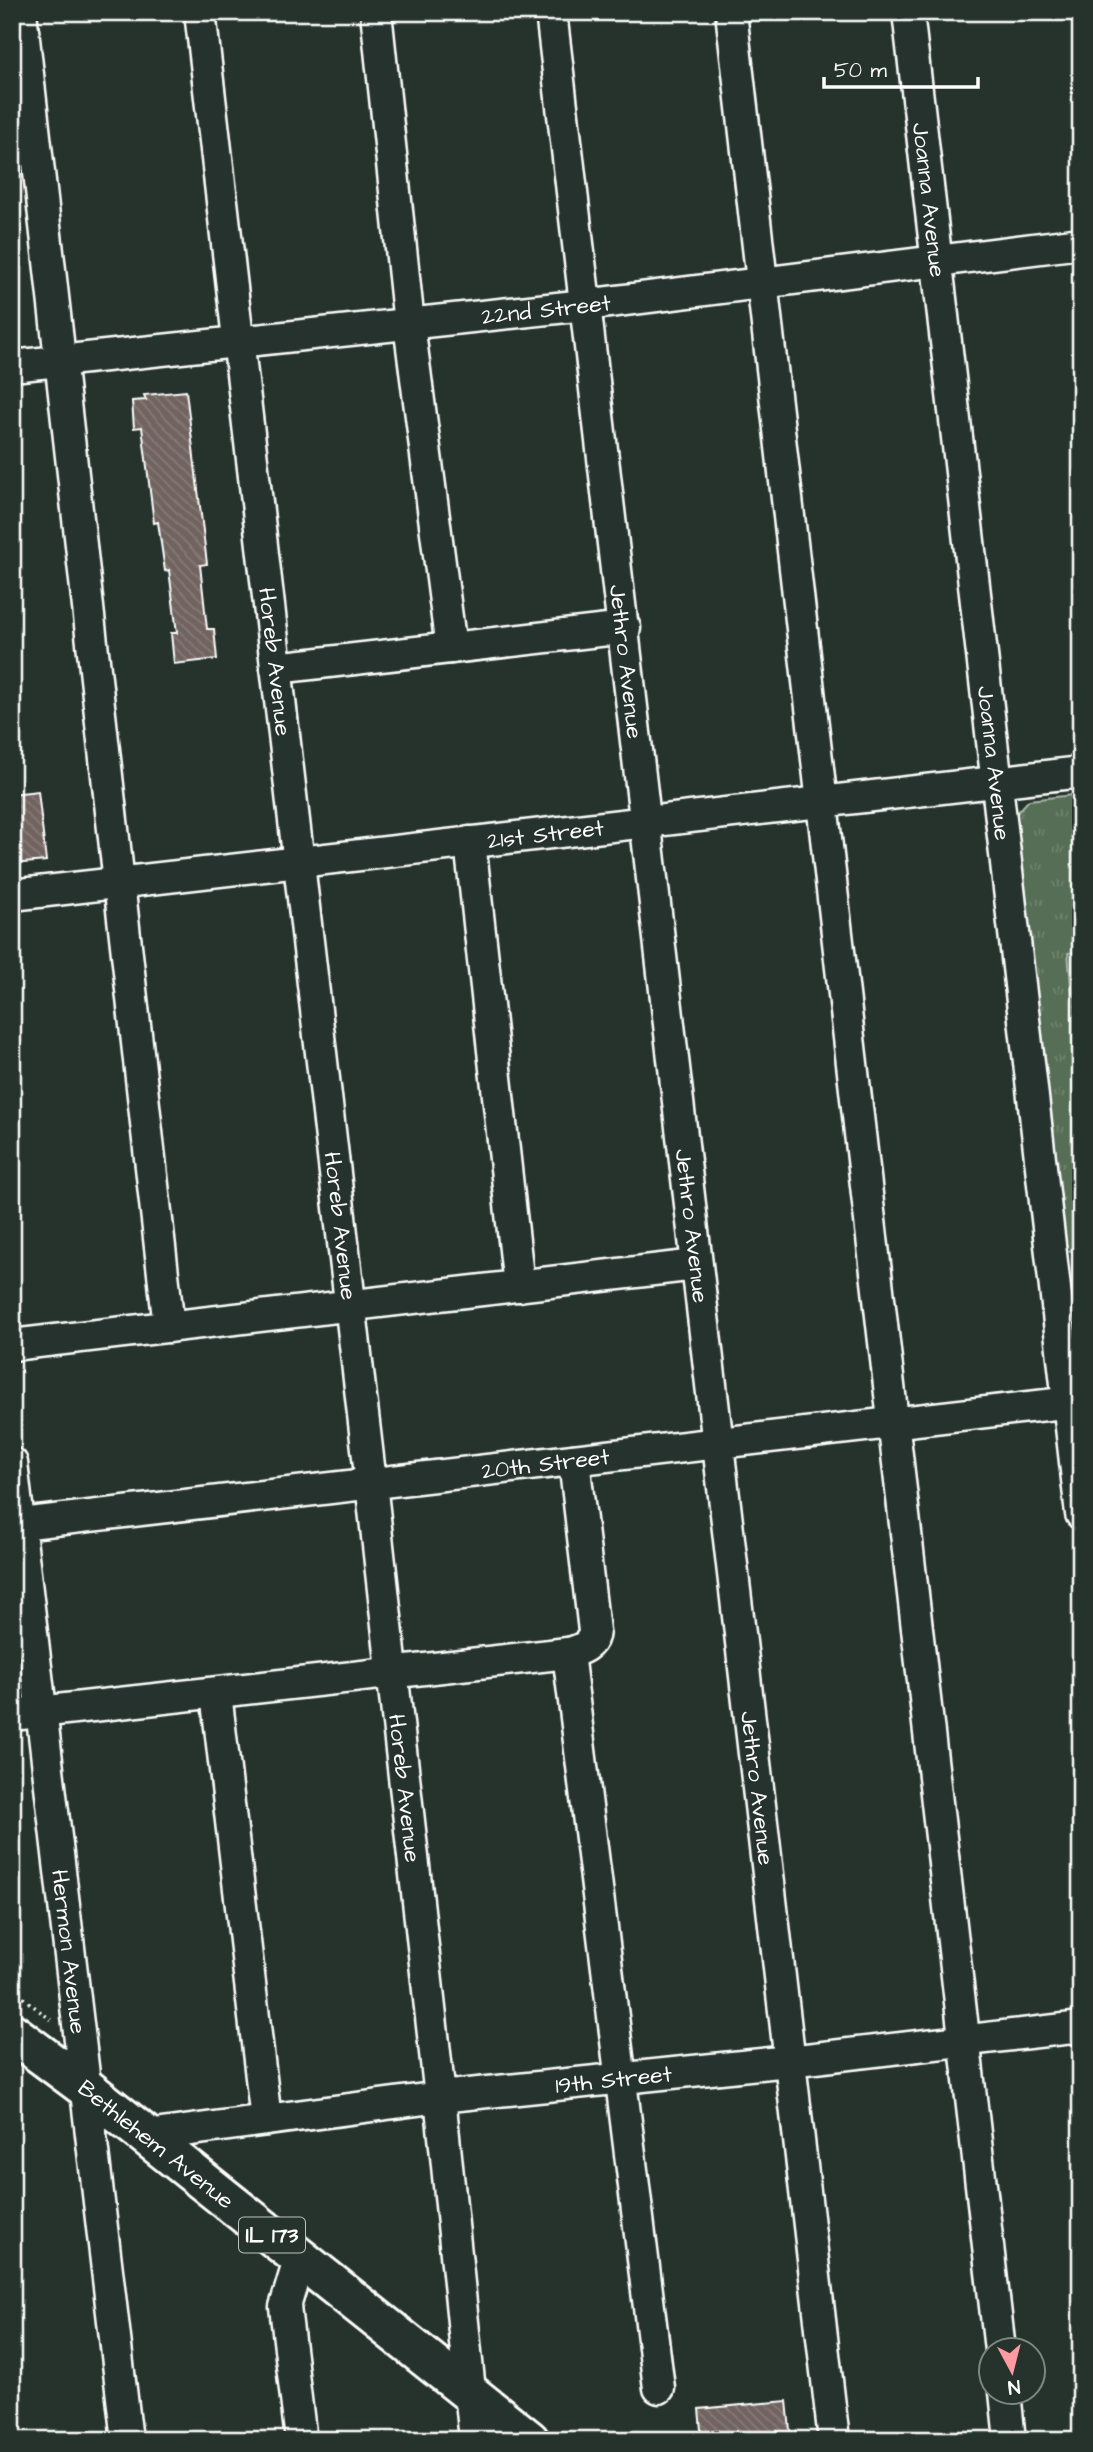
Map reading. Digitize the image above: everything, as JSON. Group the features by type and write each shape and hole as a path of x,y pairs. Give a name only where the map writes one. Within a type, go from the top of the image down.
{"main road":[{"name":"Bethlehem Avenue","path":"19,2044 86,2088 529,2440"}],"street":[{"path":"21,12 169,1327"},
{"name":"Horeb Avenue","path":"200,12 371,1483 440,2097 475,2440"},
{"path":"376,12 410,324 450,648"},
{"name":"Jethro Avenue","path":"551,12 625,628 644,822 834,2440"},
{"path":"731,12 998,2336"},
{"name":"Joanna Avenue","path":"908,12 995,782 1074,1402 1081,1514"},
{"name":"22nd Street","path":"12,366 585,305 1081,243"},
{"path":"276,668 625,628"},
{"name":"21st Street","path":"12,895 1081,772"},
{"path":"470,842 519,1286"},
{"path":"12,1345 696,1265"},
{"name":"20th Street","path":"16,1524 1074,1402"},
{"path":"12,1715 581,1650 593,1638 594,1630 574,1460"},
{"name":"Hermon Avenue","path":"12,1464 16,1524 42,1712 127,2440"},
{"path":"568,1653 659,2388"},
{"path":"216,1693 266,2120"},
{"name":"19th Street","path":"146,2136 440,2097 1081,2027"},
{"path":"300,2257 285,2307 301,2440"},
{"path":"1006,2406 1010,2440"}],"green space":[{"path":"1081,794 1081,1250 1067,1251 1015,815 1029,800"},
{"path":"1081,952 1081,995 1072,996 1068,953"}],"building":[{"path":"186,391 207,564 200,565 207,629 214,629 217,659 174,664 171,633 177,633 169,570 165,571 158,522 154,523 142,427 134,428 132,401 146,400 144,395"},
{"path":"38,791 46,861 12,864 12,794"},
{"path":"787,2401 791,2440 702,2440 699,2409"}]}
